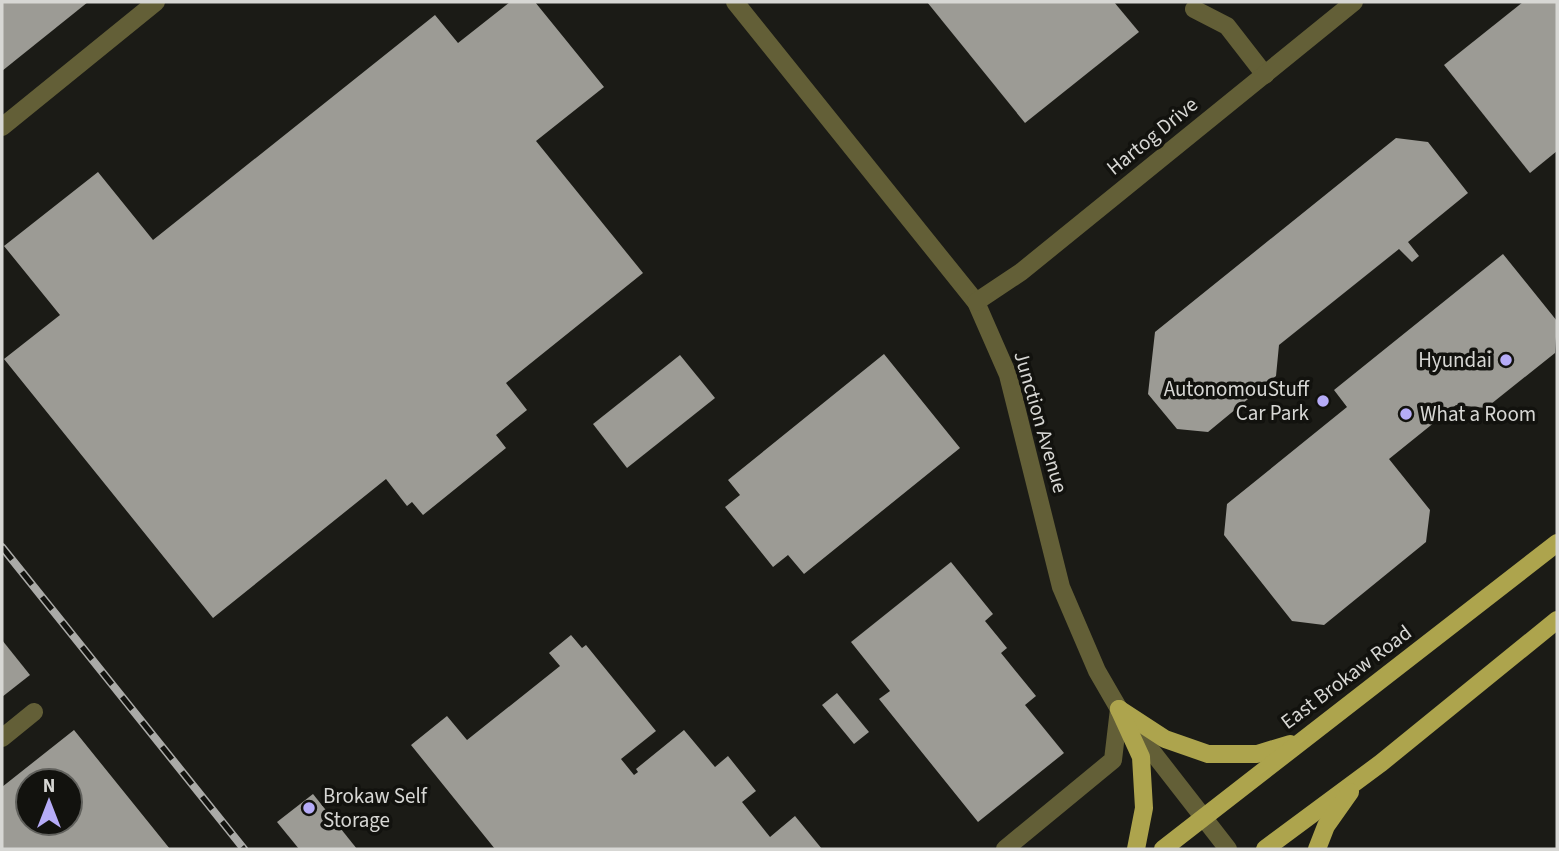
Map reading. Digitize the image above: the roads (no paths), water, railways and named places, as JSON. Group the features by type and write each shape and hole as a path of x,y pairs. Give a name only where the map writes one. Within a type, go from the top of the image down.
{"main road":[{"name":"East Brokaw Road","path":"1163,849 1557,543"},
{"path":"1265,849 1381,763 1557,620"},
{"path":"1119,709 1165,739 1208,754 1257,754 1300,741"},
{"path":"1119,709 1141,757 1144,808 1136,849"},
{"path":"1317,849 1326,826 1350,792 1381,763"}],"street":[{"path":"2,127 156,2"},
{"name":"Junction Avenue","path":"735,2 976,302 1008,375 1061,587 1097,671 1119,709 1228,849"},
{"name":"Hartog Drive","path":"976,302 1021,272 1354,2"},
{"path":"1194,9 1227,26 1265,75"},
{"path":"1005,849 1113,760 1119,709"},
{"path":"2,738 34,712"}],"railway":[{"path":"2,547 244,849"}],"place":[{"name":"Hyundai","path":"1506,360"},
{"name":"AutonomouStuff Car Park","path":"1323,401"},
{"name":"What a Room","path":"1406,414"},
{"name":"Brokaw Self Storage","path":"309,808"}]}
